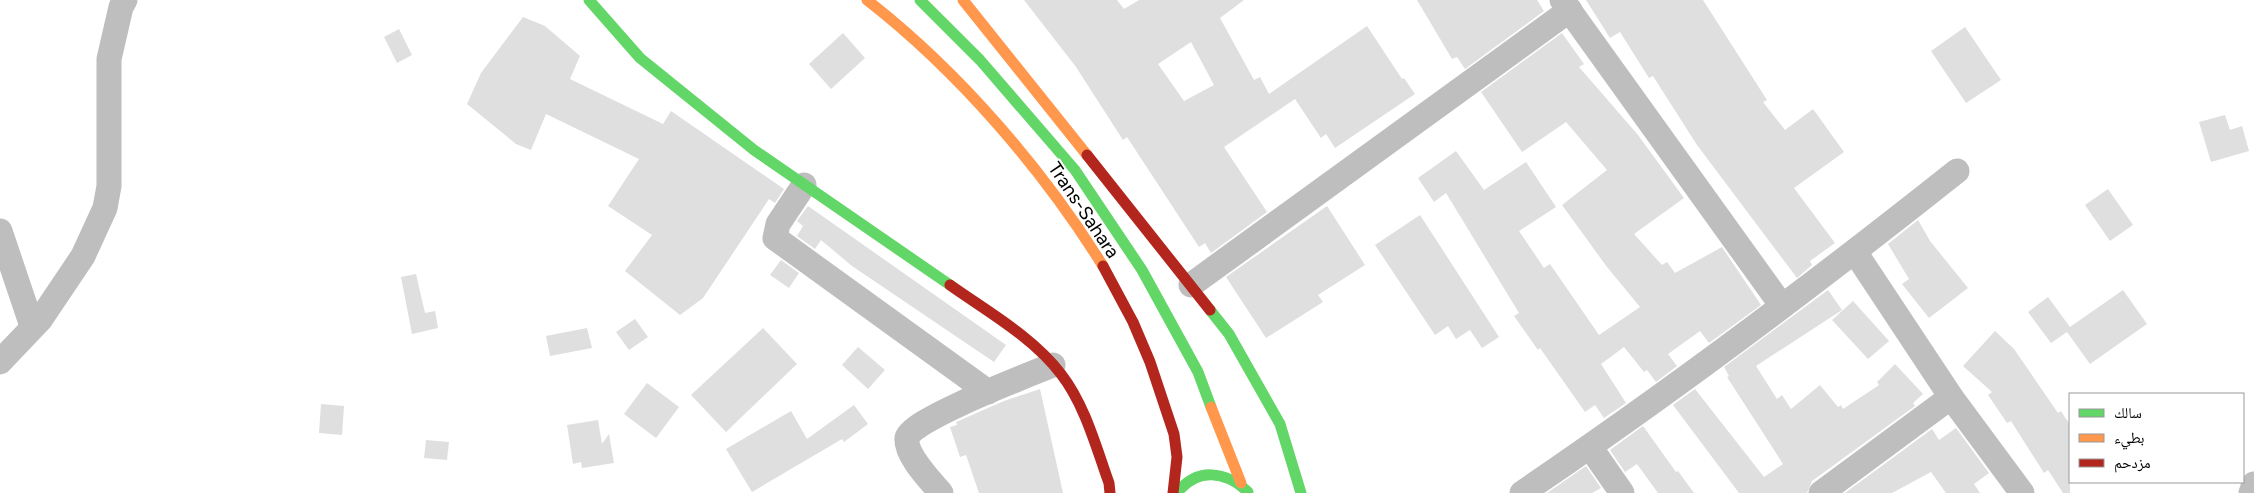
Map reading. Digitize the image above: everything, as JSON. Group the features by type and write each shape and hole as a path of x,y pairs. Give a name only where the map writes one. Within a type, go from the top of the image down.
{"main road":[{"path":"589,0 640,58 754,150 925,267 1041,351 1062,374 1083,413 1109,483 1110,493"},
{"name":"Trans-Sahara","path":"867,0 919,44 970,96 1028,159 1081,231 1126,307 1156,376 1178,451 1173,493"},
{"name":"Trans-Sahara","path":"920,0 980,60 1064,156 1142,270 1198,372 1241,483"},
{"path":"963,0 1229,334 1280,424 1301,493"},
{"path":"1177,493 1189,481 1202,475 1222,475 1241,483 1249,493"}],"street":[{"path":"0,362 32,326 40,320 83,256 105,208 109,186 108,59 121,7 125,0"},
{"path":"1191,285 1566,5 1632,101 1782,306"},
{"path":"1522,493 1590,447 1855,252 1957,171"},
{"path":"804,185 778,224 775,238 988,392"},
{"path":"0,231 32,326"},
{"path":"1855,252 1951,397 2022,493"},
{"path":"941,493 913,458 907,436 922,422 1053,365"},
{"path":"1821,493 1951,397"},
{"path":"1590,447 1622,493"},
{"path":"2250,493 2254,484"}],"building":[{"path":"1024,0 1117,0 1124,9 1139,0 1244,0 1220,18 1254,80 1260,77 1269,94 1367,26 1402,79 1404,78 1415,94 1335,148 1326,134 1321,138 1295,99 1224,147 1267,212 1211,253 1205,243 1199,247 1127,137 1123,140 1076,67","holes":["1191,42 1214,85 1184,101 1158,64"]},
{"path":"1417,0 1537,0 1544,11 1465,69 1457,57 1452,59"},
{"path":"1586,0 1703,0 1767,100 1763,102 1785,130 1813,109 1844,152 1794,188 1835,243 1810,261 1812,265 1797,278 1697,145 1653,76 1649,78 1620,32 1610,38"},
{"path":"523,17 545,26 580,56 570,79 663,124 671,111 784,189 775,203 769,199 703,298 680,315 625,271 652,235 608,206 639,159 546,114 531,150 516,144 467,104 481,73"},
{"path":"1965,27 2001,80 1966,103 1931,51"},
{"path":"399,29 412,55 397,63 384,37"},
{"path":"843,33 865,58 831,89 809,64"},
{"path":"1562,33 1584,64 1579,67 1638,135 1684,198 1634,234 1662,265 1667,262 1675,273 1722,247 1761,305 1709,343 1700,331 1668,354 1677,366 1656,382 1647,370 1644,372 1624,347 1601,364 1626,403 1604,418 1595,405 1585,412 1540,348 1538,350 1514,316 1519,313 1446,193 1434,202 1418,178 1456,151 1484,190 1526,162 1556,207 1519,231 1544,268 1550,264 1599,335 1640,307 1607,267 1562,205 1607,170 1566,122 1522,152 1481,92"},
{"path":"2225,115 2230,130 2242,126 2249,151 2211,162 2199,122"},
{"path":"2108,189 2133,225 2110,241 2085,205"},
{"path":"808,206 1006,345 994,362 852,266 821,240 815,249 797,236 803,226 797,221"},
{"path":"1327,206 1365,265 1318,295 1323,302 1266,338 1226,277"},
{"path":"1420,215 1499,337 1482,348 1470,330 1456,339 1448,326 1435,335 1375,245"},
{"path":"1918,220 1930,241 1968,288 1929,318 1902,284 1909,279 1888,244"},
{"path":"781,260 799,273 789,288 770,275"},
{"path":"416,274 425,313 435,311 438,328 412,334 401,277"},
{"path":"1828,290 1842,310 1756,366 1777,399 1782,395 1791,409 1820,385 1838,407 1841,405 1843,409 1879,385 1877,382 1895,364 1923,394 1913,403 1915,406 1812,481 1807,493 1739,493 1673,405 1695,389 1764,477 1783,464 1727,377 1729,376 1724,367"},
{"path":"2123,290 2147,324 2090,364 2067,332 2051,343 2028,312 2048,297 2070,327"},
{"path":"1853,301 1889,341 1868,359 1832,320"},
{"path":"635,319 648,337 629,350 616,332"},
{"path":"587,328 592,348 550,356 546,336"},
{"path":"763,328 797,364 726,432 691,395"},
{"path":"1995,331 2014,349 2058,413 2061,411 2069,423 2070,493 2063,493 2048,470 2044,473 2011,421 2007,423 1988,395 1992,392 1963,366"},
{"path":"858,347 885,370 868,389 842,365"},
{"path":"647,383 679,407 656,438 624,414"},
{"path":"1040,389 1063,493 979,493 966,455 960,457 950,427 957,425 956,422 1004,401"},
{"path":"321,404 344,406 342,435 319,433"},
{"path":"854,405 868,424 844,442 842,439 752,492 726,449 791,411 807,439"},
{"path":"598,420 602,444 609,434 614,463 582,468 581,462 573,464 567,425"},
{"path":"1643,426 1676,472 1678,471 1694,493 1658,493 1637,464 1625,472 1610,450"},
{"path":"1956,428 1989,473 1974,484 1980,493 1946,493 1931,472 1892,493 1845,493 1932,429 1939,440"},
{"path":"426,440 449,442 447,460 424,458"},
{"path":"1586,466 1601,488 1592,493 1547,493"}],"traffic: fast":[{"path":"589,0 640,58 754,150 950,285"},
{"path":"920,0 980,60 1075,170 1142,270 1198,372 1211,407"},
{"path":"1210,310 1229,334 1280,424 1301,493"},
{"path":"1177,493 1193,479 1212,475 1230,480 1248,492"}],"traffic: slow":[{"path":"867,0 934,58 996,123 1026,157 1053,193 1103,266"},
{"path":"963,0 1087,155"},
{"path":"1211,407 1241,483"}],"traffic: jam":[{"path":"1087,155 1210,310"},
{"path":"1103,266 1133,322 1150,362 1174,434 1177,457 1173,493"},
{"path":"950,285 1024,337 1061,374 1077,399 1089,427 1109,483 1110,493"}]}
